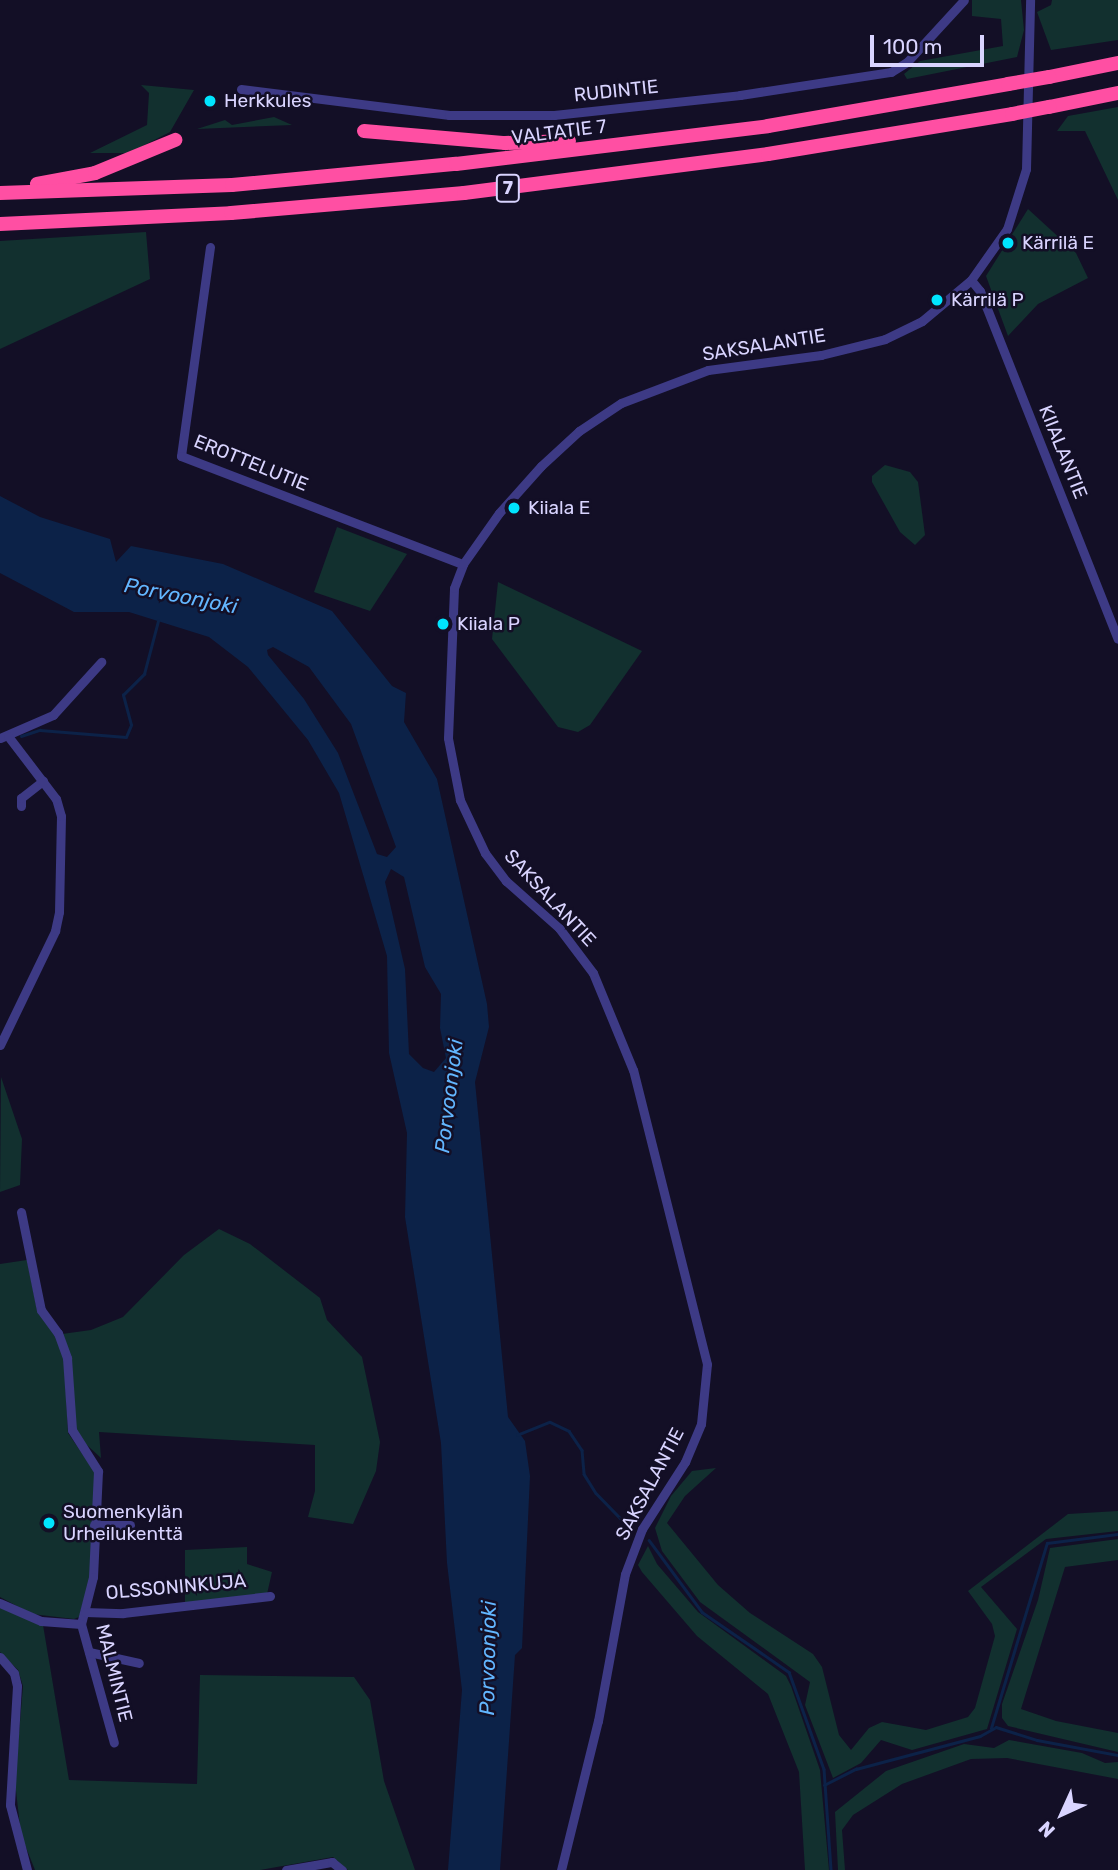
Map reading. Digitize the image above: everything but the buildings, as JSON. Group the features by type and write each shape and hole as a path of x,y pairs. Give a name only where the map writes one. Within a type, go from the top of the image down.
{"highway":[{"name":"VALTATIE 7","path":"0,193 232,185 456,164 710,132 1008,84 1118,63"},
{"name":"7","path":"0,224 231,213 464,193 768,154 1012,114 1118,93"},
{"path":"364,131 505,143 710,132"},
{"path":"0,188 95,173 175,140"}],"street":[{"name":"RUDINTIE","path":"241,89 461,115 554,115 740,95 891,72 908,62 964,0"},
{"name":"SAKSALANTIE","path":"561,1870 598,1721 625,1574 642,1529 685,1462 701,1424 707,1364 633,1070 593,973 559,928 506,881 485,853 460,800 448,738 450,609 463,565 499,513 541,466 579,431 621,403 708,370 821,355 885,339 922,321 971,280 1007,229 1026,169 1030,0"},
{"name":"EROTTELUTIE","path":"210,247 181,456 463,565"},
{"name":"KIIALANTIE","path":"971,280 980,291 1118,639"},
{"path":"1,1045 58,924 61,816 56,799 4,737 52,715 101,662"},
{"path":"21,806 21,798 43,781"},
{"name":"MALMINTIE","path":"21,1212 41,1310 58,1333 67,1358 72,1430 97,1466 93,1577 81,1624 114,1743"},
{"path":"94,1525 131,1525"},
{"name":"OLSSONINKUJA","path":"85,1612 123,1613 270,1596"},
{"path":"0,1603 41,1621 81,1624"},
{"path":"89,1652 139,1663"},
{"path":"0,1657 14,1673 17,1686 10,1805 27,1870"},
{"path":"286,1870 332,1862 342,1870"}],"green space":[{"path":"972,0 1021,0 1024,30 1017,57 907,79 904,74 920,61 1003,46 1001,19 972,16"},
{"path":"1052,0 1118,0 1118,40 1051,50 1037,12 1051,5"},
{"path":"141,85 194,90 170,132 129,153 90,153 147,125 149,93"},
{"path":"1118,107 1118,200 1085,131 1057,131 1068,116"},
{"path":"274,117 292,125 197,129 225,120 232,125"},
{"path":"1028,209 1076,253 1088,278 1038,304 1008,336 986,276"},
{"path":"146,232 150,279 0,349 0,241"},
{"path":"885,465 910,472 918,482 925,535 915,545 900,532 872,482 872,476"},
{"path":"337,527 407,554 370,611 314,592"},
{"path":"498,582 642,651 590,725 578,732 558,727 492,639"},
{"path":"1,1077 22,1139 20,1185 0,1192"},
{"path":"219,1229 250,1244 320,1298 327,1320 362,1357 380,1442 376,1471 353,1524 308,1517 315,1491 315,1445 99,1432 101,1458 76,1435 62,1334 91,1330 123,1317 184,1255"},
{"path":"27,1260 37,1310 55,1333 64,1356 68,1433 96,1474 90,1578 79,1617 74,1619 32,1614 0,1597 0,1264"},
{"path":"716,1468 685,1496 667,1523 718,1585 750,1613 813,1654 822,1667 839,1735 851,1750 869,1728 882,1722 926,1730 968,1717 975,1708 995,1636 992,1624 968,1591 1068,1514 1118,1511 1118,1531 1046,1539 981,1587 1017,1629 987,1729 912,1750 881,1740 861,1763 833,1778 805,1705 810,1682 700,1602 662,1551 655,1528 671,1496 692,1471"},
{"path":"1118,1539 1118,1560 1065,1567 1021,1709 1056,1721 1118,1733 1118,1752 1008,1726 1002,1718 1002,1704 1038,1600 1050,1548"},
{"path":"648,1546 657,1564 698,1612 786,1676 820,1770 829,1870 805,1870 799,1772 768,1694 697,1636 642,1572 638,1565"},
{"path":"247,1547 247,1564 272,1572 267,1594 185,1603 185,1550"},
{"path":"0,1607 43,1625 69,1780 197,1784 200,1675 354,1677 370,1700 384,1781 415,1870 348,1870 333,1857 260,1870 35,1870 21,1835 15,1782 23,1686 18,1670 0,1652"},
{"path":"1009,1740 1082,1753 1105,1763 1118,1762 1118,1779 1007,1758 971,1759 902,1784 853,1815 842,1830 845,1870 838,1870 835,1812 886,1771 964,1744 994,1748"}],"water":[{"name":"Porvoonjoki","path":"0,496 40,517 110,539 116,562 131,546 223,564 332,611 392,686 406,693 404,722 437,779 487,1004 489,1027 475,1082 508,1417 525,1441 530,1476 522,1648 515,1655 500,1870 448,1870 462,1690 447,1563 441,1443 405,1217 407,1133 389,1053 387,956 339,793 308,740 248,667 209,637 129,612 74,612 0,573","holes":["273,647 309,667 351,724 396,847 387,857 377,854 338,753 304,699 268,655 267,650","391,869 404,877 425,967 441,994 440,1028 446,1058 434,1072 423,1068 409,1054 405,969 385,882"]}],"waterway":[{"path":"21,736 40,730 126,737 131,725 123,695 144,674 158,621"},
{"path":"517,1435 550,1422 569,1431 582,1450 584,1474 596,1493 629,1527"},
{"path":"991,1728 1047,1543 1118,1534"},
{"path":"649,1540 702,1612 789,1672 824,1769 831,1870"},
{"path":"824,1785 856,1769 980,1736 996,1727 1037,1740 1118,1755"}],"place":[{"name":"Herkkules","path":"210,101"},
{"name":"Kärrilä E","path":"1008,243"},
{"name":"Kärrilä P","path":"937,300"},
{"name":"Kiiala E","path":"514,508"},
{"name":"Kiiala P","path":"443,624"},
{"name":"Suomenkylän Urheilukenttä","path":"49,1523"}]}
